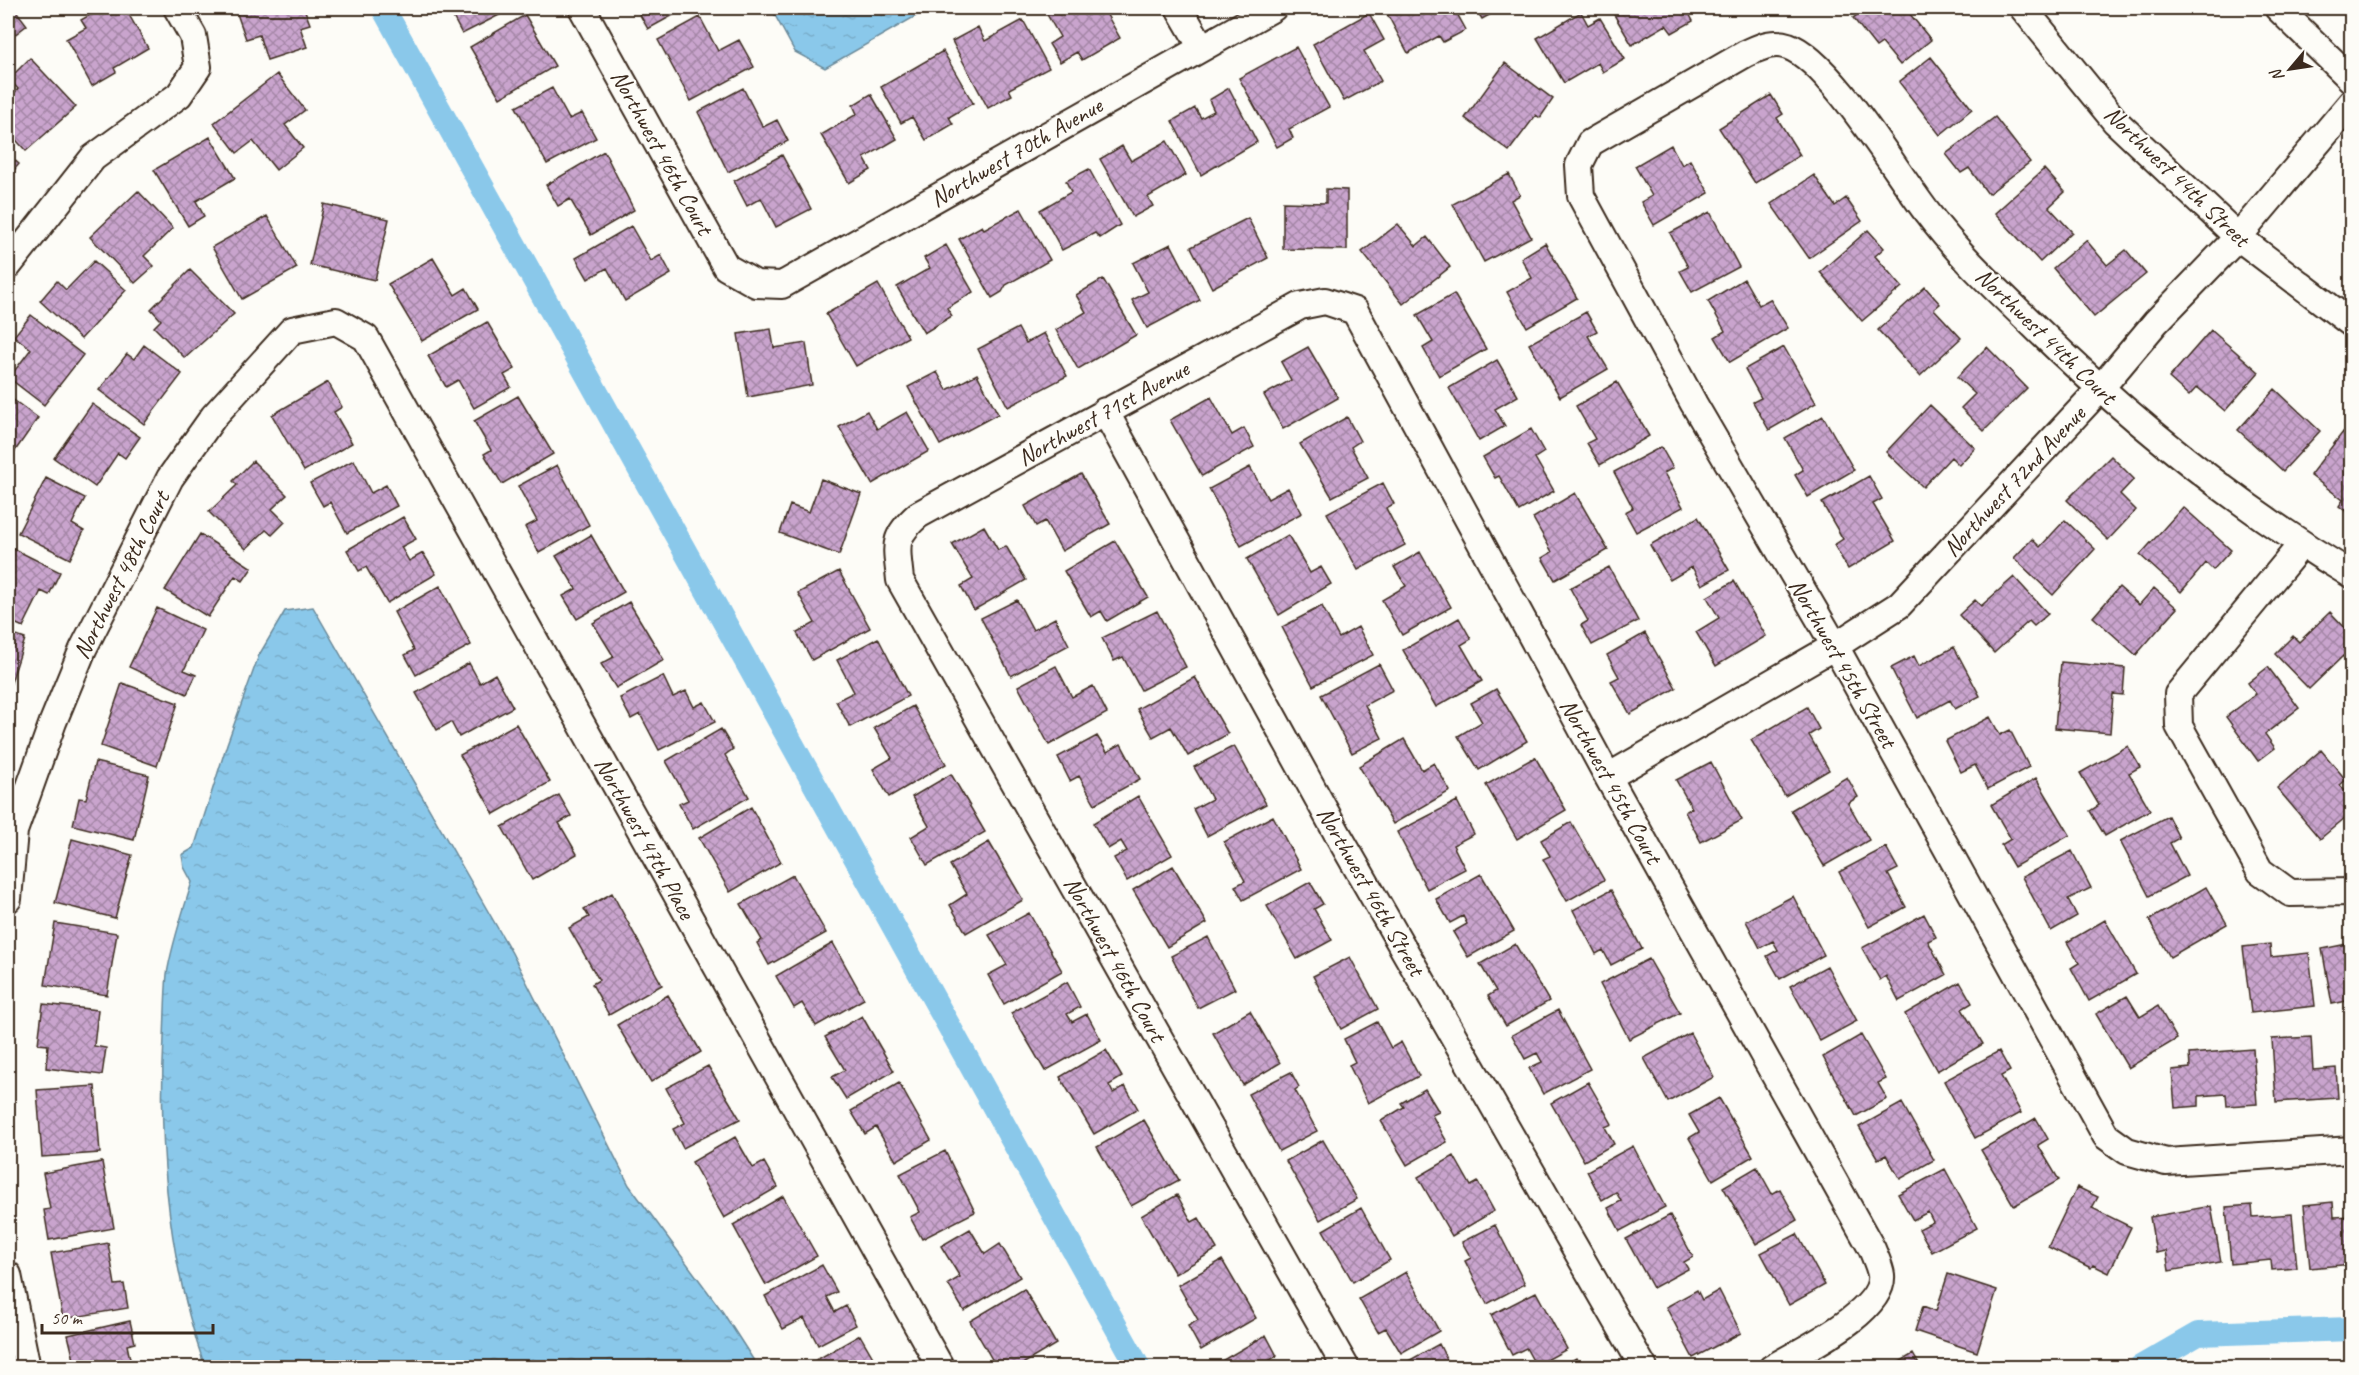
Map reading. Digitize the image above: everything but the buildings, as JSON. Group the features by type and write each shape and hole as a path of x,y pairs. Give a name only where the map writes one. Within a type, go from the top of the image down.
{"street":[{"path":"8,266 93,158 179,95 198,67 193,36 177,8"},
{"name":"Northwest 46th Court","path":"582,8 726,267 756,284"},
{"path":"1179,8 1201,46"},
{"name":"Northwest 70th Avenue","path":"756,284 782,285 1201,46 1273,8"},
{"name":"Northwest 44th Street","path":"2023,8 2115,121 2238,237 2352,324"},
{"path":"2278,8 2352,80"},
{"name":"Northwest 45th Street","path":"1788,46 1769,43 1616,126 1590,143 1579,165 1581,196 1694,404 1835,646 2106,1136 2127,1151 2166,1162 2352,1150"},
{"name":"Northwest 44th Court","path":"1788,46 1821,69 1929,216 1970,264 2099,390 2233,497 2301,545 2352,575"},
{"name":"Northwest 72nd Avenue","path":"1608,777 1835,646 1899,605 2099,390 2156,322 2238,237 2352,102"},
{"name":"Northwest 71st Avenue","path":"897,546 900,530 918,515 1300,306 1325,301"},
{"name":"Northwest 45th Court","path":"1325,301 1355,312 1608,777 1872,1249 1882,1276 1874,1299 1856,1319 1772,1368"},
{"name":"Northwest 48th Court","path":"8,899 11,831 83,649 170,478 214,416 292,330 336,321"},
{"name":"Northwest 47th Place","path":"336,321 366,338 941,1368"},
{"name":"Northwest 46th Street","path":"1106,411 1337,833 1644,1368"},
{"path":"2301,545 2178,694 2180,726 2260,871 2290,893 2352,892"},
{"name":"Northwest 46th Court","path":"897,546 900,580 1346,1368"},
{"path":"8,1275 27,1368"}],"water":[{"path":"771,8 930,8 825,68 795,52"},
{"path":"313,607 512,953 629,1185 722,1311 758,1367 205,1367 192,1327 174,1246 168,1205 163,1122 167,974 192,882 184,867 182,855 194,848 227,744 259,655 285,611"}],"waterway":[{"path":"383,8 1139,1368"},
{"path":"2139,1368 2198,1334 2352,1329"}]}
